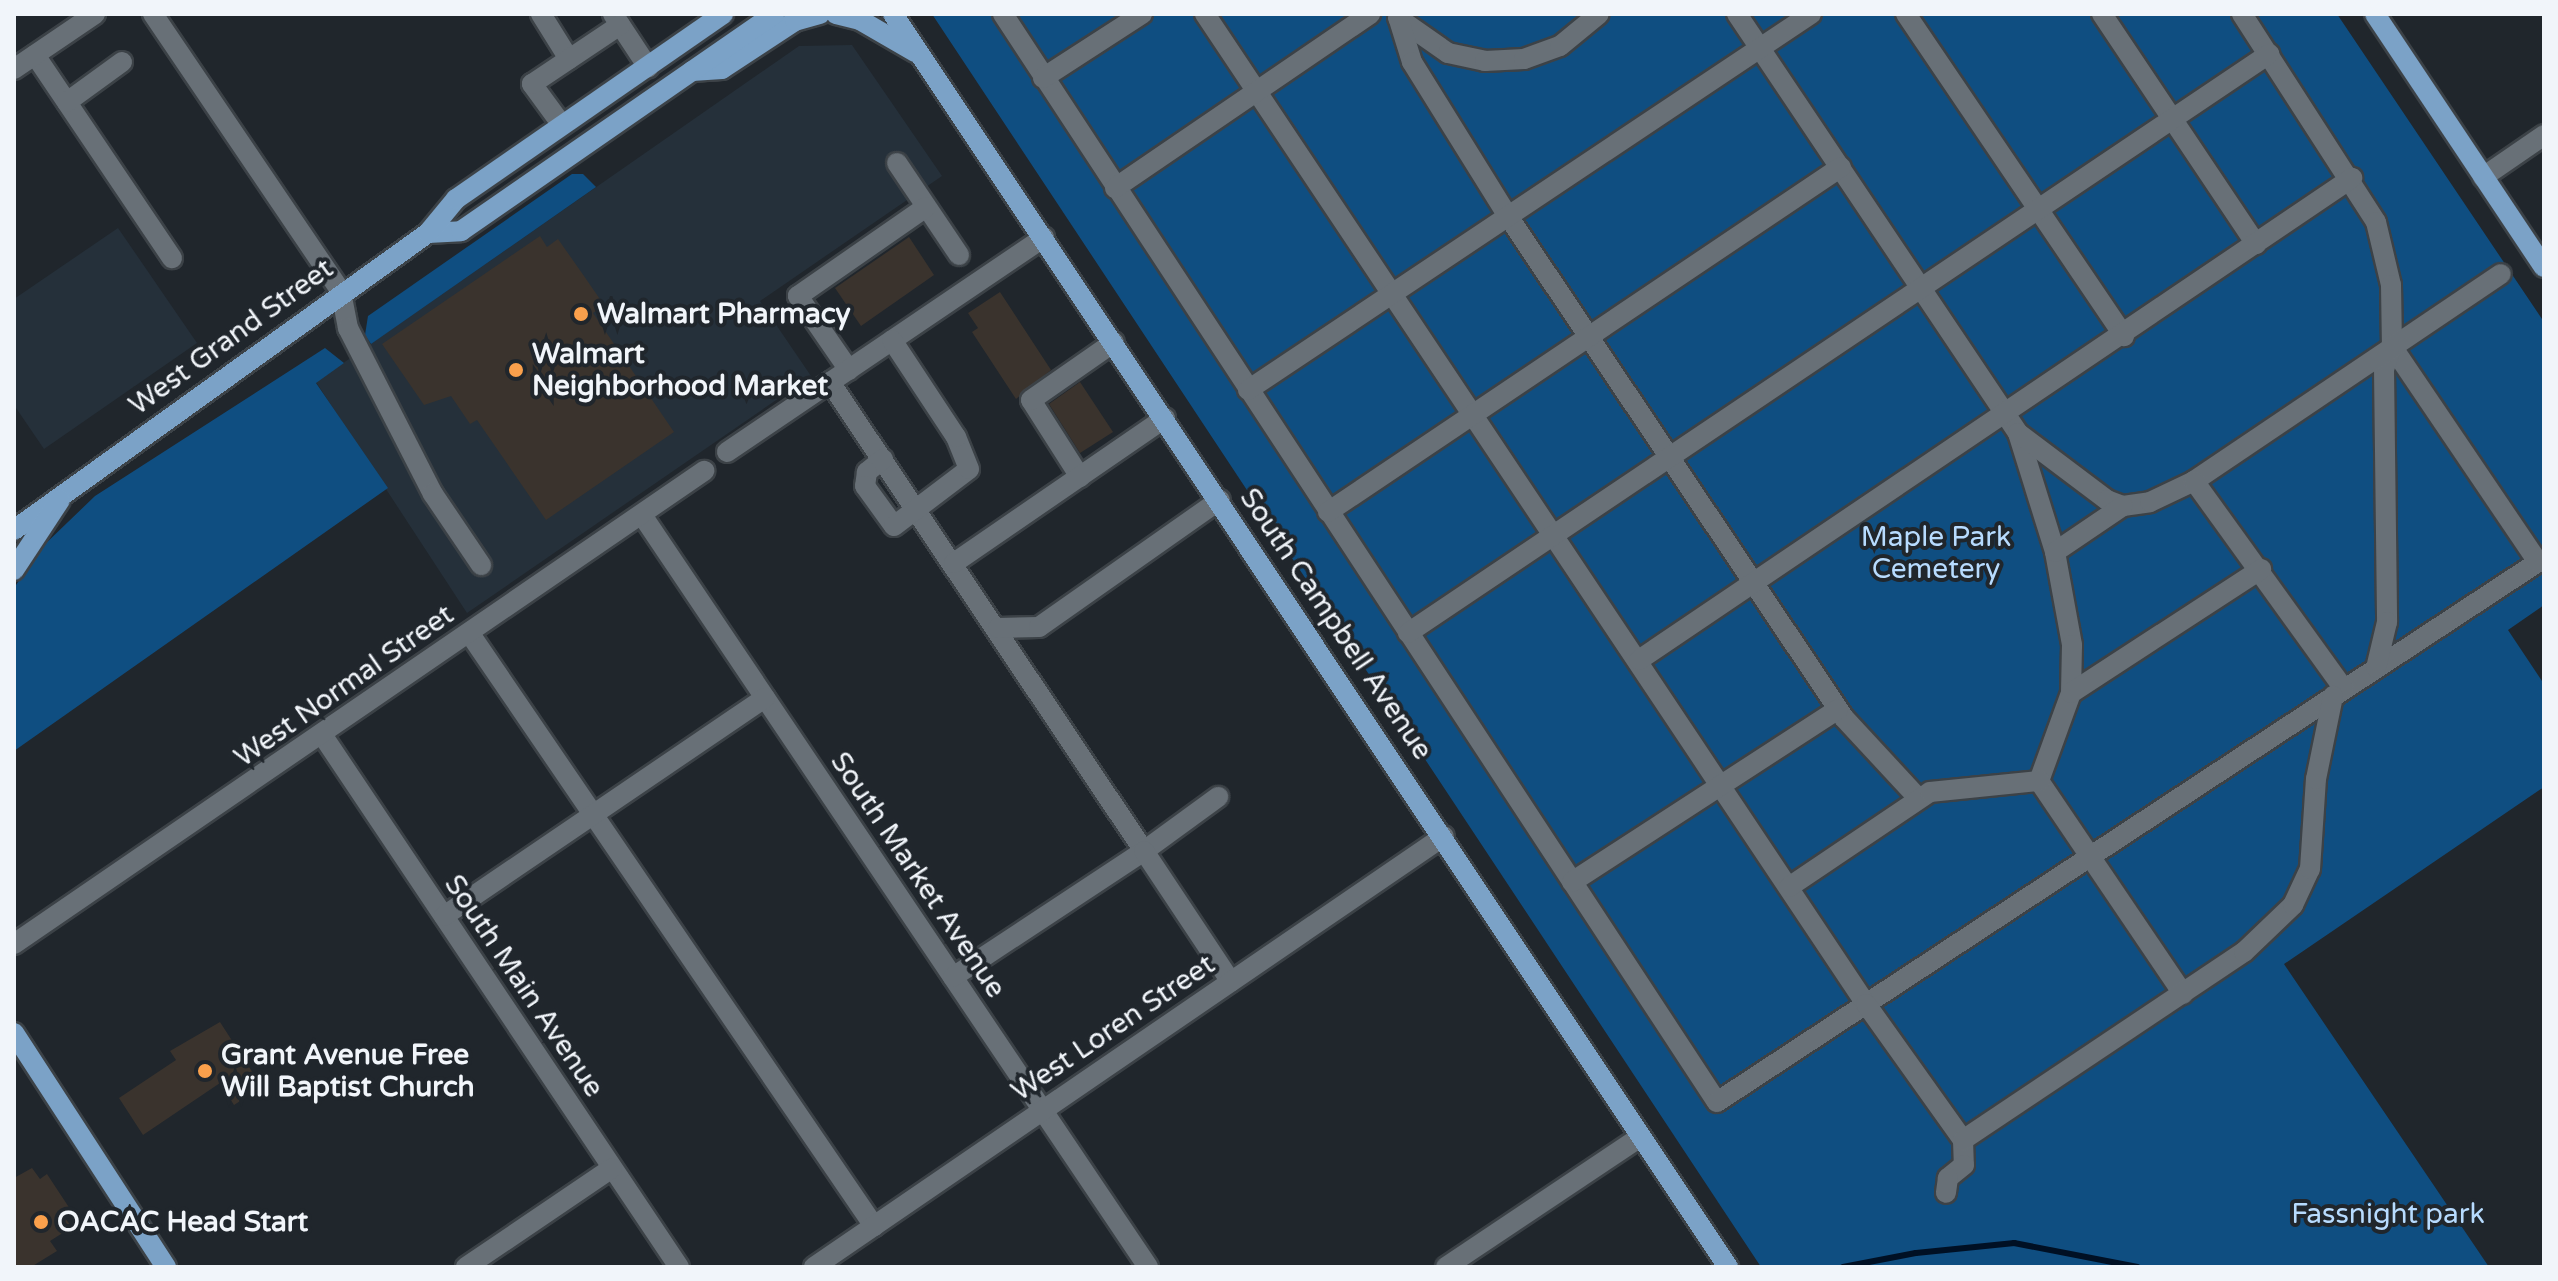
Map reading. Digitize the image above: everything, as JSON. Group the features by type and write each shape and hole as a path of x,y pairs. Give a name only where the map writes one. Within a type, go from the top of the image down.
{"main road":[{"name":"West Grand Street","path":"428,233 461,231 774,14"},
{"path":"692,71 722,69 795,21 820,14"},
{"path":"836,14 860,20 922,56"},
{"name":"South Campbell Avenue","path":"893,14 1444,836 1639,1138 1728,1267"},
{"path":"2375,14 2544,267"},
{"name":"West Grand Street","path":"14,530 341,292 428,233 456,199 721,15"},
{"name":"West Grand Street","path":"14,570 68,488"},
{"path":"14,1033 166,1267"}],"street":[{"path":"14,69 95,14"},
{"path":"153,14 341,292 348,328 433,494 481,565"},
{"path":"541,14 569,59"},
{"path":"1003,14 1717,1102 2538,562 2392,346"},
{"path":"1043,78 1142,14"},
{"path":"1205,14 1476,414 1866,1004 1963,1140 1964,1165 1948,1178 1946,1193"},
{"path":"1115,188 1370,14"},
{"path":"1397,17 1448,53 1485,61 1524,59 1560,46 1599,14"},
{"path":"1737,14 2018,433 2055,552 2072,645 2071,693 2039,781"},
{"path":"1248,390 1811,14"},
{"path":"1906,14 2124,336"},
{"path":"2102,14 2256,244"},
{"path":"2242,14 2352,178 2379,234 2391,285 2392,346 2384,369 2387,622 2376,668"},
{"path":"1397,17 1412,62 1508,216 1838,709 1918,798"},
{"path":"562,125 532,84 569,59 616,20 648,67"},
{"path":"1408,633 2269,54"},
{"path":"35,55 172,258"},
{"path":"67,102 122,62"},
{"path":"2483,177 2544,135"},
{"path":"897,163 959,255"},
{"path":"1328,512 1841,167"},
{"path":"1639,660 2124,336 2352,178"},
{"path":"849,370 798,296 926,207"},
{"path":"727,452 1044,237"},
{"path":"2055,552 2123,506 2150,502 2194,481 2501,274"},
{"path":"883,459 864,479 889,522 897,526 964,476 969,463 892,340"},
{"path":"1080,477 1031,400 1114,342"},
{"path":"830,382 998,628 1231,982"},
{"path":"954,563 1165,418"},
{"path":"2018,433 2107,500 2123,506"},
{"name":"West Normal Street","path":"14,944 323,736 704,471"},
{"path":"1963,1140 2244,952 2293,905 2310,869 2316,779 2338,693 2261,569 2194,481"},
{"path":"998,628 1039,627 1220,500"},
{"name":"South Market Avenue","path":"642,515 1148,1267"},
{"path":"2071,693 2261,569"},
{"path":"470,634 874,1226"},
{"path":"444,916 765,698"},
{"path":"1572,882 1838,709"},
{"name":"South Main Avenue","path":"323,736 679,1267"},
{"path":"1789,887 1918,798 1941,789 2039,781"},
{"path":"2039,781 2183,994"},
{"path":"953,977 1144,851 1218,797"},
{"name":"West Loren Street","path":"814,1267 1444,836"},
{"path":"1446,1267 1639,1138"},
{"path":"466,1267 612,1168"}],"shaded area":[{"path":"852,45 942,176 760,301 811,376 467,613 316,382 799,46"},
{"path":"118,228 197,343 44,449 14,405 14,299"}],"green space":[{"name":"Maple Park Cemetery","path":"932,14 2337,14 2544,322 2544,605 2508,630 2544,684 2544,787 2284,964 2489,1267 1761,1267"},
{"path":"572,174 583,174 596,187 371,344 365,335 368,316"},
{"path":"325,348 344,363 316,383 388,488 14,751 14,588 41,548 95,496"}],"building":[{"name":"Walmart Neighborhood Market","path":"540,236 547,247 558,239 604,305 593,313 674,432 546,520 477,420 470,424 451,396 424,405 382,344"},
{"path":"909,237 934,275 861,326 835,288"},
{"path":"1000,292 1051,370 1016,399 972,332 978,328 968,313"},
{"path":"1080,382 1113,432 1080,453 1049,404"},
{"name":"Grant Avenue Free Will Baptist Church","path":"220,1022 262,1087 234,1105 220,1083 143,1135 119,1098 176,1060 170,1051"},
{"name":"OACAC Head Start","path":"32,1168 40,1179 47,1174 72,1212 64,1217 72,1227 50,1241 57,1251 31,1267 14,1267 14,1178"}],"waterway":[{"path":"1843,1267 1916,1253 2014,1243 2138,1267"}],"place":[{"name":"Walmart Pharmacy","path":"581,314"},
{"name":"Walmart Neighborhood Market","path":"516,370"},
{"name":"Grant Avenue Free Will Baptist Church","path":"205,1071"},
{"name":"OACAC Head Start","path":"41,1222"}],"park label":[{"name":"Fassnight park","path":"2388,1214"}]}
